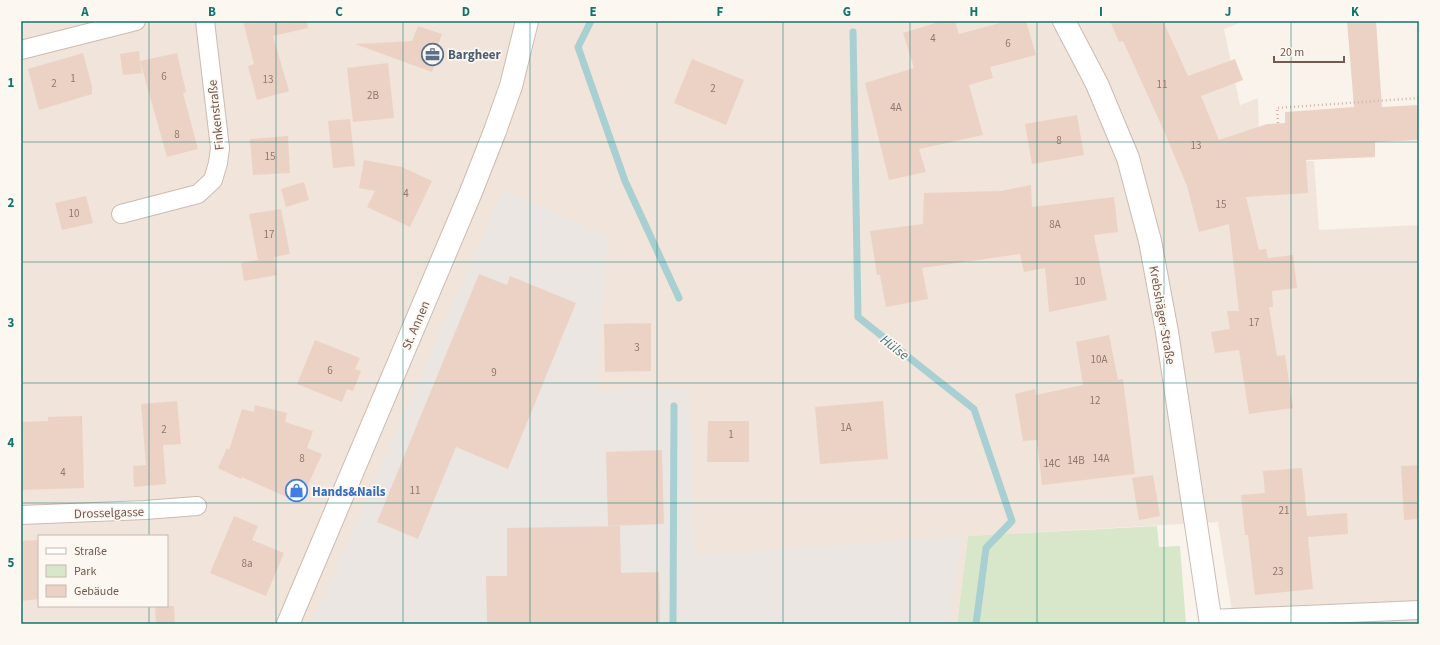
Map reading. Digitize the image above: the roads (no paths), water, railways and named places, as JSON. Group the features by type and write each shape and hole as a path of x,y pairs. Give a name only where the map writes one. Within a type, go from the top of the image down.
{"main road":[{"name":"St. Annen","path":"288,624 465,206 495,131 511,86 527,21"},
{"name":"Krebshäger Straße","path":"1064,21 1097,84 1128,158 1150,241 1168,332 1211,622"}],"street":[{"path":"21,50 136,21"},
{"name":"Finkenstraße","path":"121,214 198,194 214,180 220,148 205,21"},
{"name":"Drosselgasse","path":"21,515 145,510 197,506"},
{"path":"1211,622 1419,610"}],"waterway":[{"path":"591,21 578,47 625,181 679,298"},
{"name":"Hülse","path":"853,32 858,317 974,409 1012,521 986,548 976,624"},
{"path":"673,624 674,406"}],"place":[{"name":"Bargheer","path":"432,54"},
{"name":"Hands&Nails","path":"297,491"}]}
